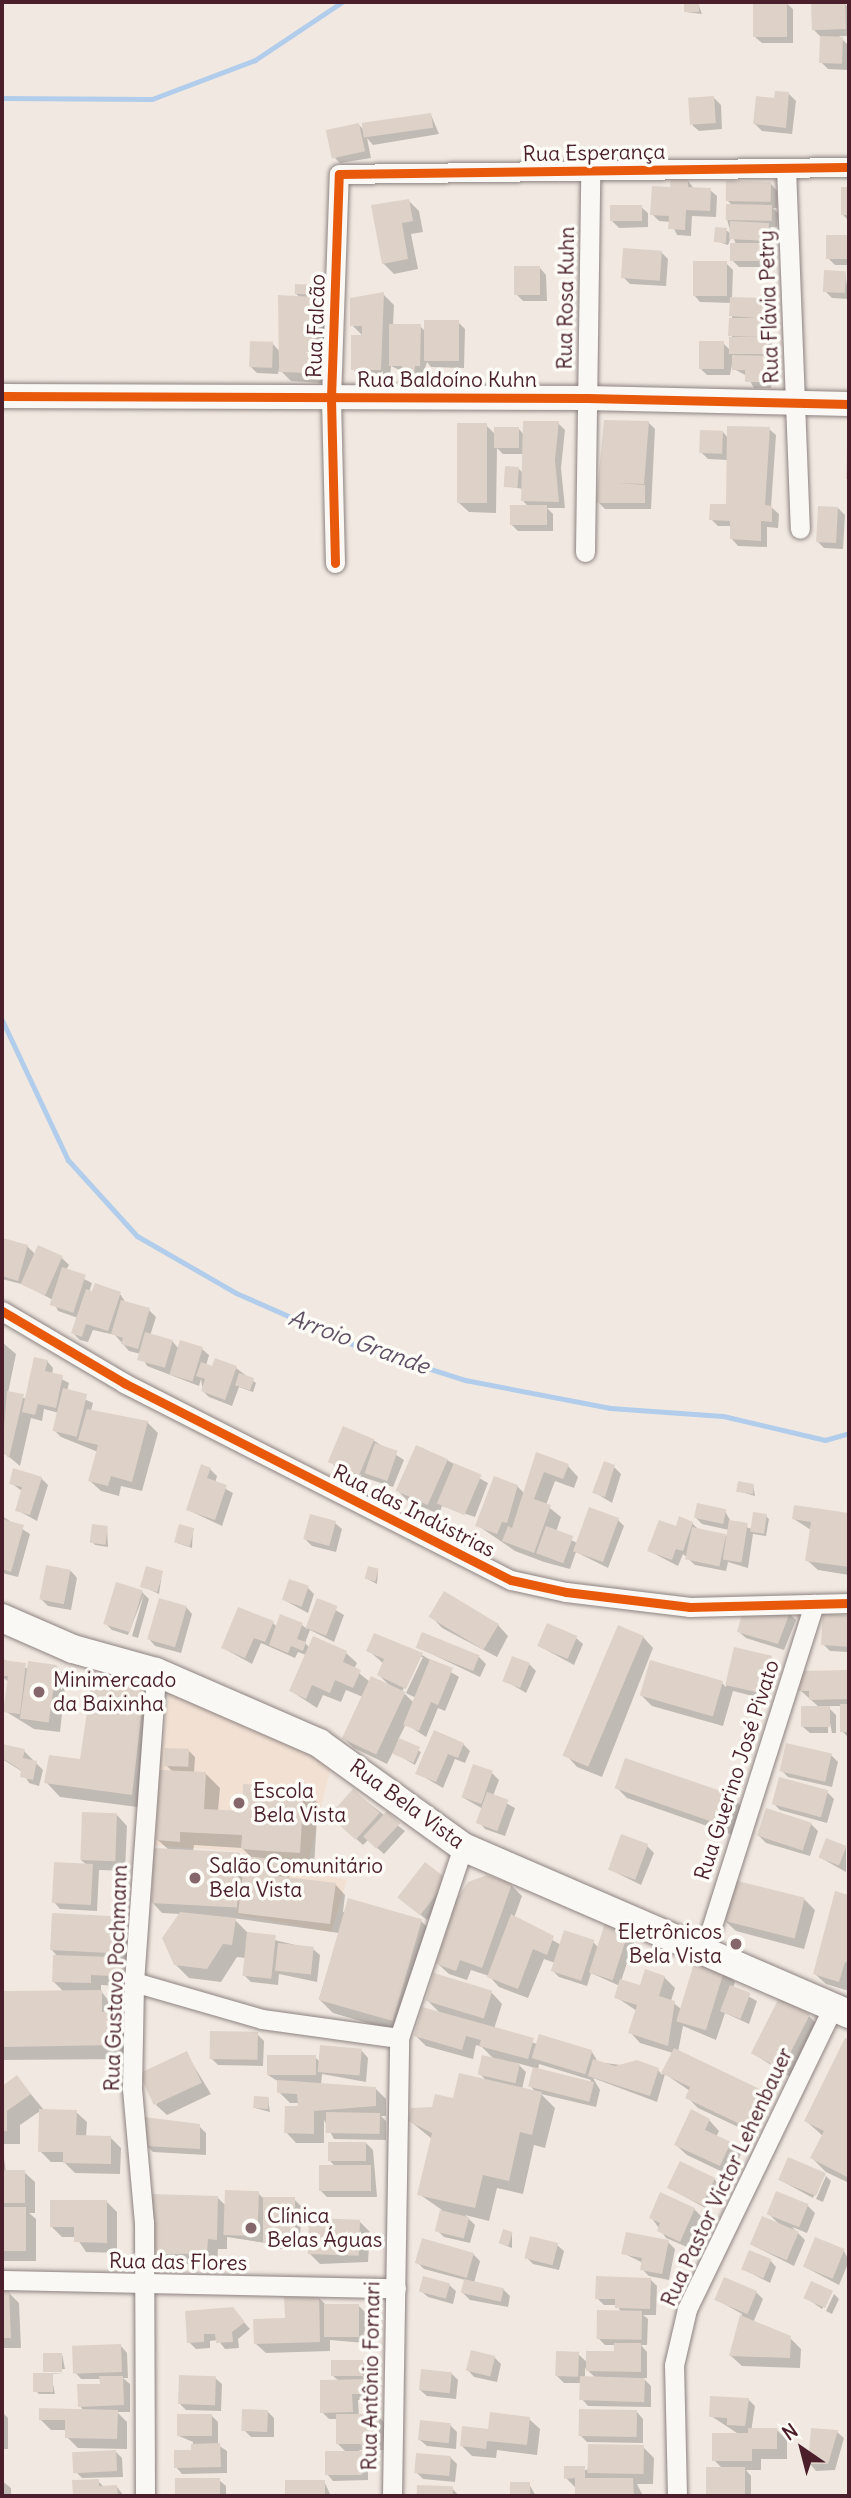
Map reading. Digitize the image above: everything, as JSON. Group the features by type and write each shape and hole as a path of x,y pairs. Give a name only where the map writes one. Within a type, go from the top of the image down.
{"main road":[{"name":"Rua Bela Vista","path":"2,1618 73,1649 156,1672 343,1756 463,1847 841,2010"}],"street":[{"name":"Rua Esperança","path":"339,174 849,167"},
{"name":"Rua Flávia Petry","path":"786,168 800,529"},
{"name":"Rua Rosa Kuhn","path":"585,552 590,171"},
{"name":"Rua Falcão","path":"335,563 331,398 339,174"},
{"name":"Rua Baldoíno Kuhn","path":"2,396 587,398 849,404"},
{"name":"Rua das Indústrias","path":"2,1311 124,1383 511,1580 566,1592 690,1606 849,1603"},
{"name":"Rua Guerino José Pivato","path":"704,1951 814,1604"},
{"name":"Rua Gustavo Pochmann","path":"145,2496 144,2286 138,2136 132,2088 134,1982 156,1672"},
{"name":"Rua Antônio Fornari","path":"392,2496 399,2038 463,1847"},
{"path":"134,1982 262,2019 399,2038"},
{"name":"Rua Pastor Victor Lehenbauer","path":"677,2496 674,2365 687,2309 841,2010"},
{"name":"Rua das Flores","path":"2,2280 144,2286 396,2288"}],"shaded area":[{"name":"Escola Bela Vista","path":"169,1692 332,1762 306,1871 347,1880 331,1932 237,1914 243,1852 150,1845"}],"building":[{"path":"684,2 699,2 699,12 684,12"},
{"path":"753,2 787,2 787,37 753,37"},
{"path":"845,2 846,29 812,30 811,3"},
{"path":"820,36 843,37 842,64 819,63"},
{"path":"775,91 789,92 786,128 753,124 756,96 774,98"},
{"path":"714,96 716,123 690,125 688,98"},
{"path":"431,113 433,128 364,138 362,123"},
{"path":"359,123 365,151 332,158 326,130"},
{"path":"671,176 688,177 688,187 711,188 710,211 686,210 685,230 668,229 669,216 650,215 652,186 670,187"},
{"path":"726,181 771,182 771,202 726,201"},
{"path":"841,187 849,187 849,215 841,215"},
{"path":"409,199 413,221 402,223 408,259 382,264 371,205"},
{"path":"726,204 772,205 772,221 726,220"},
{"path":"610,205 642,205 642,221 610,221"},
{"path":"730,221 769,223 768,241 729,239"},
{"path":"715,227 727,228 726,243 714,242"},
{"path":"826,235 849,235 849,259 826,259"},
{"path":"730,243 769,243 769,261 730,261"},
{"path":"623,248 662,251 660,281 621,278"},
{"path":"693,261 727,261 727,296 693,296"},
{"path":"514,266 540,266 540,295 514,295"},
{"path":"824,270 846,271 845,293 823,292"},
{"path":"295,284 321,285 321,295 295,294"},
{"path":"384,292 381,370 351,370 351,335 362,335 362,326 350,326 350,298"},
{"path":"278,295 316,297 312,373 279,372"},
{"path":"730,297 766,298 768,354 729,354 729,337 761,337 728,336 729,318 757,318 729,316"},
{"path":"424,320 459,320 459,361 424,361"},
{"path":"389,324 421,324 420,366 415,366 414,378 402,378 402,366 389,366"},
{"path":"250,341 273,342 272,368 249,367"},
{"path":"699,341 724,341 724,369 699,369"},
{"path":"732,355 769,356 764,382 745,382 745,370 732,370"},
{"path":"604,420 649,421 644,484 616,483 645,485 645,503 596,503"},
{"path":"523,421 559,421 555,460 559,502 521,501"},
{"path":"457,423 487,423 487,503 457,503"},
{"path":"727,426 770,427 765,505 772,506 772,522 761,521 761,541 730,539 730,521 709,520 710,504 726,504"},
{"path":"494,427 519,427 519,448 494,448"},
{"path":"700,430 723,431 722,454 699,453"},
{"path":"847,445 849,446 849,479 846,479"},
{"path":"505,466 519,467 518,488 504,487"},
{"path":"510,505 547,505 547,525 510,525"},
{"path":"818,506 838,507 836,543 816,542"},
{"path":"3,1238 28,1245 18,1281 2,1276"},
{"path":"38,1245 63,1256 45,1295 21,1284"},
{"path":"62,1267 86,1275 73,1313 50,1305"},
{"path":"95,1283 121,1292 108,1331 86,1324 82,1337 71,1333 86,1289 92,1291"},
{"path":"121,1300 150,1308 138,1349 121,1344 123,1338 111,1334"},
{"path":"145,1332 173,1340 165,1368 137,1360"},
{"path":"180,1340 203,1347 192,1381 169,1374"},
{"path":"34,1357 48,1360 45,1371 63,1375 56,1408 38,1404 35,1415 22,1412"},
{"path":"215,1358 237,1366 225,1400 201,1391 205,1379 196,1376 201,1362 212,1366"},
{"path":"239,1373 254,1378 250,1390 235,1385"},
{"path":"63,1388 87,1394 77,1437 52,1431"},
{"path":"7,1391 24,1394 9,1458 2,1452"},
{"path":"87,1409 148,1421 132,1482 111,1476 108,1486 88,1481 98,1445 78,1440"},
{"path":"343,1426 374,1439 359,1475 328,1462"},
{"path":"375,1443 398,1451 387,1481 365,1473"},
{"path":"416,1445 448,1459 428,1505 396,1491"},
{"path":"536,1452 569,1464 563,1479 544,1472 534,1499 551,1505 534,1553 502,1541 508,1526 512,1528"},
{"path":"604,1461 615,1465 605,1497 592,1493"},
{"path":"454,1463 482,1475 464,1515 437,1504"},
{"path":"201,1464 211,1468 207,1478 227,1485 215,1520 186,1510"},
{"path":"13,1468 42,1477 30,1515 15,1511 22,1487 9,1484"},
{"path":"494,1476 518,1485 507,1523 502,1522 497,1534 475,1526"},
{"path":"738,1481 754,1484 753,1494 736,1492"},
{"path":"697,1503 726,1509 723,1524 694,1518"},
{"path":"794,1505 849,1513 849,1567 805,1561 811,1522 792,1519"},
{"path":"589,1507 619,1518 603,1562 573,1551"},
{"path":"753,1512 767,1514 764,1534 750,1532"},
{"path":"310,1514 336,1521 329,1546 303,1539"},
{"path":"679,1516 693,1522 683,1551 676,1549 672,1560 647,1551 659,1520 676,1526"},
{"path":"2,1519 24,1525 11,1572 2,1569"},
{"path":"729,1520 748,1523 742,1562 723,1560"},
{"path":"92,1524 108,1526 106,1545 90,1543"},
{"path":"179,1524 194,1528 190,1546 174,1542"},
{"path":"546,1526 573,1536 563,1563 536,1553"},
{"path":"692,1527 726,1534 719,1567 685,1559"},
{"path":"46,1565 71,1570 64,1604 39,1599"},
{"path":"146,1566 163,1571 157,1592 140,1587"},
{"path":"368,1566 379,1569 375,1581 365,1579"},
{"path":"289,1579 309,1586 302,1607 282,1600"},
{"path":"116,1582 143,1590 130,1632 103,1624"},
{"path":"444,1591 499,1624 483,1650 429,1617"},
{"path":"159,1598 187,1606 175,1647 147,1639"},
{"path":"317,1598 338,1606 326,1636 306,1628"},
{"path":"238,1607 274,1621 265,1642 254,1638 245,1658 221,1648"},
{"path":"790,1612 778,1644 737,1632 742,1614"},
{"path":"280,1614 303,1623 297,1639 306,1642 303,1651 291,1646 288,1653 269,1645"},
{"path":"823,1614 849,1616 847,1647 821,1645"},
{"path":"547,1623 577,1636 568,1659 537,1646"},
{"path":"618,1625 644,1636 588,1767 563,1756"},
{"path":"422,1632 479,1655 473,1671 416,1648"},
{"path":"374,1633 423,1653 406,1689 377,1675 384,1659 366,1651"},
{"path":"313,1636 347,1651 343,1662 361,1670 353,1688 335,1680 330,1693 312,1685 306,1699 289,1691"},
{"path":"734,1647 772,1656 763,1694 725,1685"},
{"path":"512,1656 530,1663 520,1688 502,1681"},
{"path":"430,1659 453,1668 438,1705 431,1702 419,1731 403,1725"},
{"path":"2,1660 26,1663 20,1714 3,1712 8,1676 2,1676"},
{"path":"650,1660 723,1681 713,1717 640,1696"},
{"name":"Minimercado da Baixinha","path":"28,1661 57,1665 49,1722 20,1718"},
{"path":"848,1670 849,1699 809,1700 809,1691 798,1691 798,1671"},
{"path":"93,1671 145,1684 132,1795 44,1783 49,1755 80,1759"},
{"path":"371,1676 405,1692 376,1755 342,1739"},
{"path":"840,1704 849,1704 849,1732 840,1732"},
{"path":"801,1706 830,1706 830,1727 801,1727"},
{"path":"434,1730 464,1743 458,1758 448,1754 436,1782 415,1774"},
{"path":"399,1738 420,1747 414,1763 392,1754"},
{"path":"786,1743 832,1754 825,1782 779,1771"},
{"path":"2,1744 25,1749 23,1758 37,1761 33,1780 20,1777 21,1770 2,1758"},
{"path":"165,1748 189,1749 188,1767 164,1766"},
{"path":"625,1758 733,1795 722,1825 615,1788"},
{"path":"473,1764 493,1771 481,1804 462,1797"},
{"path":"160,1770 206,1772 204,1809 242,1811 243,1784 304,1788 300,1853 241,1849 242,1835 180,1832 180,1842 156,1840"},
{"path":"779,1777 828,1790 821,1817 772,1804"},
{"path":"353,1789 380,1813 356,1840 329,1816"},
{"path":"487,1792 509,1800 497,1831 476,1823"},
{"path":"766,1808 812,1823 803,1850 757,1836"},
{"path":"387,1811 400,1823 376,1849 363,1837"},
{"path":"82,1812 117,1813 115,1861 80,1860"},
{"path":"621,1834 648,1844 635,1880 608,1870"},
{"path":"826,1838 847,1846 839,1865 818,1858"},
{"name":"Salão Comunitário Bela Vista","path":"154,1848 240,1853 237,1907 151,1903"},
{"path":"245,1856 280,1860 278,1876 336,1883 330,1924 238,1913"},
{"path":"54,1862 93,1864 91,1905 52,1903"},
{"path":"425,1862 448,1880 420,1915 397,1897"},
{"path":"487,1875 512,1884 482,1968 460,1960 456,1971 436,1964 456,1900 468,1882"},
{"path":"734,1880 805,1898 795,1938 724,1921"},
{"path":"835,1891 849,1895 849,1963 845,1962 839,1982 813,1974"},
{"path":"348,1898 422,1919 393,2021 319,2000"},
{"path":"180,1912 236,1918 232,1945 223,1944 207,1969 174,1965 162,1938"},
{"path":"52,1913 121,1917 119,1954 50,1950"},
{"path":"511,1914 554,1936 547,1955 533,1949 518,1989 487,1977"},
{"path":"605,1923 629,1931 613,1980 589,1972"},
{"path":"564,1930 594,1940 581,1981 551,1971"},
{"path":"247,1932 276,1935 271,1979 242,1976"},
{"path":"278,1943 314,1947 311,1975 275,1971"},
{"path":"53,1955 115,1957 115,1965 126,1966 125,1983 113,1983 113,1976 91,1975 91,1983 52,1982"},
{"path":"695,1960 725,1969 706,2030 676,2021"},
{"path":"645,1969 665,1976 659,1996 675,2001 668,2046 628,2033 637,2005 614,1998 620,1979 640,1985"},
{"path":"434,1973 492,1991 484,2019 426,2001"},
{"path":"730,1985 751,1993 741,2019 720,2011"},
{"path":"102,1990 102,2012 117,2012 117,2045 2,2047 2,1991"},
{"path":"779,1998 810,2014 782,2069 751,2053"},
{"path":"422,2007 534,2038 528,2059 479,2046 481,2040 466,2036 462,2050 414,2036"},
{"path":"210,2031 258,2032 258,2060 210,2059"},
{"path":"539,2034 593,2050 585,2074 532,2058"},
{"path":"845,2038 849,2039 849,2178 810,2158 824,2131 804,2121"},
{"path":"320,2045 362,2049 359,2076 318,2072"},
{"path":"674,2048 762,2090 744,2126 685,2098 690,2087 661,2073"},
{"path":"187,2051 202,2083 154,2105 139,2073"},
{"path":"267,2055 316,2055 316,2075 267,2075"},
{"path":"482,2055 520,2064 516,2083 478,2074"},
{"path":"593,2059 615,2066 637,2060 659,2068 650,2096 588,2076"},
{"path":"533,2067 594,2082 589,2102 528,2086"},
{"path":"459,2073 542,2092 532,2135 520,2132 509,2181 483,2175 475,2208 417,2195 432,2133 408,2121 411,2108 432,2107 435,2094 453,2098"},
{"path":"17,2075 31,2094 7,2111 7,2131 2,2131 2,2086"},
{"path":"277,2080 376,2087 376,2106 314,2111 314,2134 284,2133 285,2106 298,2106 297,2094 277,2093"},
{"path":"254,2096 269,2097 268,2109 253,2108"},
{"path":"39,2109 77,2110 76,2135 111,2136 111,2164 63,2163 63,2152 38,2152"},
{"path":"691,2109 710,2119 705,2130 731,2142 720,2166 674,2145"},
{"path":"326,2112 380,2113 380,2134 326,2133"},
{"path":"144,2117 200,2124 200,2149 144,2146"},
{"path":"328,2142 366,2142 366,2161 328,2161"},
{"path":"788,2157 826,2173 816,2196 778,2180"},
{"path":"680,2161 715,2178 702,2205 667,2188"},
{"path":"319,2165 371,2165 371,2191 319,2191"},
{"path":"2,2170 25,2170 25,2203 2,2203"},
{"path":"225,2190 259,2191 257,2236 223,2235"},
{"path":"776,2191 808,2204 799,2227 767,2214"},
{"path":"660,2192 695,2208 680,2242 657,2231 660,2223 649,2218"},
{"path":"152,2194 218,2196 217,2240 208,2239 207,2253 149,2255"},
{"path":"263,2197 295,2197 295,2243 263,2243"},
{"path":"50,2200 107,2200 107,2243 74,2242 74,2227 50,2227"},
{"path":"2,2207 26,2207 26,2251 2,2251"},
{"path":"440,2210 469,2217 464,2239 435,2231"},
{"path":"762,2216 799,2232 787,2260 750,2245"},
{"path":"309,2218 360,2220 359,2256 308,2254"},
{"path":"503,2229 513,2232 508,2246 499,2243"},
{"path":"626,2232 669,2240 662,2274 640,2270 642,2258 621,2254"},
{"path":"530,2236 558,2243 553,2265 524,2258"},
{"path":"815,2237 845,2249 833,2279 803,2267"},
{"path":"422,2238 474,2253 467,2278 415,2263"},
{"path":"749,2250 771,2259 763,2278 741,2269"},
{"path":"423,2276 450,2283 446,2299 419,2291"},
{"path":"596,2276 651,2278 650,2309 615,2308 615,2299 595,2299"},
{"path":"724,2277 757,2291 747,2314 714,2300"},
{"path":"464,2279 504,2288 501,2302 461,2293"},
{"path":"811,2281 833,2291 825,2308 803,2298"},
{"path":"2,2291 9,2291 11,2338 2,2338"},
{"path":"319,2296 320,2342 254,2344 253,2319 285,2318 284,2297"},
{"path":"324,2304 359,2304 359,2337 324,2337"},
{"path":"233,2307 245,2322 232,2332 233,2342 216,2343 215,2334 204,2334 204,2342 187,2343 185,2311"},
{"path":"597,2310 642,2311 641,2340 596,2339"},
{"path":"740,2315 791,2336 790,2358 729,2356"},
{"path":"614,2343 641,2343 641,2372 586,2371 586,2351 614,2351"},
{"path":"121,2344 122,2372 73,2374 72,2346"},
{"path":"471,2350 495,2356 490,2376 466,2370"},
{"path":"556,2351 579,2352 578,2377 555,2376"},
{"path":"43,2353 62,2353 62,2372 43,2372"},
{"path":"331,2360 363,2360 363,2376 331,2376"},
{"path":"421,2369 452,2372 450,2393 419,2390"},
{"path":"33,2373 53,2373 53,2392 33,2392"},
{"path":"179,2375 216,2376 215,2405 178,2404"},
{"path":"99,2376 123,2376 124,2405 78,2407 77,2384 100,2384"},
{"path":"580,2376 645,2378 644,2402 579,2400"},
{"path":"368,2379 368,2394 352,2394 353,2412 320,2413 320,2380"},
{"path":"710,2396 749,2398 745,2426 727,2425 727,2418 709,2417"},
{"path":"39,2408 118,2410 117,2439 65,2438 65,2420 39,2420"},
{"path":"242,2409 268,2410 267,2432 241,2431"},
{"path":"579,2409 637,2410 637,2437 579,2436"},
{"path":"490,2412 530,2417 527,2445 487,2441 486,2449 460,2446 462,2426 488,2429"},
{"path":"177,2414 212,2414 212,2436 177,2436"},
{"path":"336,2414 379,2414 379,2444 336,2444"},
{"path":"420,2420 451,2423 449,2443 418,2440"},
{"path":"748,2428 777,2428 777,2449 752,2449 752,2461 712,2461 712,2433 748,2433"},
{"path":"811,2428 838,2430 828,2464 808,2464"},
{"path":"220,2443 221,2467 174,2468 174,2450 191,2450 191,2444"},
{"path":"588,2444 644,2445 643,2474 587,2473"},
{"path":"116,2450 117,2471 73,2473 72,2452"},
{"path":"325,2451 362,2451 362,2475 325,2475"},
{"path":"416,2453 451,2456 449,2476 414,2473"},
{"path":"564,2466 585,2466 585,2478 633,2478 634,2496 575,2496 575,2478 564,2479"},
{"path":"706,2467 745,2467 745,2495 706,2495"},
{"path":"175,2478 220,2478 220,2496 175,2496"},
{"path":"99,2479 99,2486 117,2485 118,2496 73,2496 72,2480"},
{"path":"285,2480 325,2480 325,2496 285,2496"},
{"path":"510,2482 530,2482 530,2496 510,2496"},
{"path":"417,2485 453,2486 453,2496 417,2496"}],"waterway":[{"name":"Arroio Grande","path":"2,98 152,99 255,60 342,2"},
{"name":"Arroio Grande","path":"2,1020 68,1160 137,1236 236,1293 352,1344 465,1380 610,1408 723,1416 825,1440 849,1433"}],"cycle path":[{"path":"335,563 331,398 339,174 849,167"},
{"path":"2,396 587,398 849,404"},
{"path":"2,1311 124,1383 511,1580 566,1592 690,1607 849,1603"}],"place":[{"name":"Minimercado da Baixinha","path":"39,1692"},
{"name":"Escola Bela Vista","path":"239,1803"},
{"name":"Salão Comunitário Bela Vista","path":"195,1878"},
{"name":"Eletrônicos Bela Vista","path":"736,1944"},
{"name":"Clínica Belas Águas","path":"251,2228"}]}
